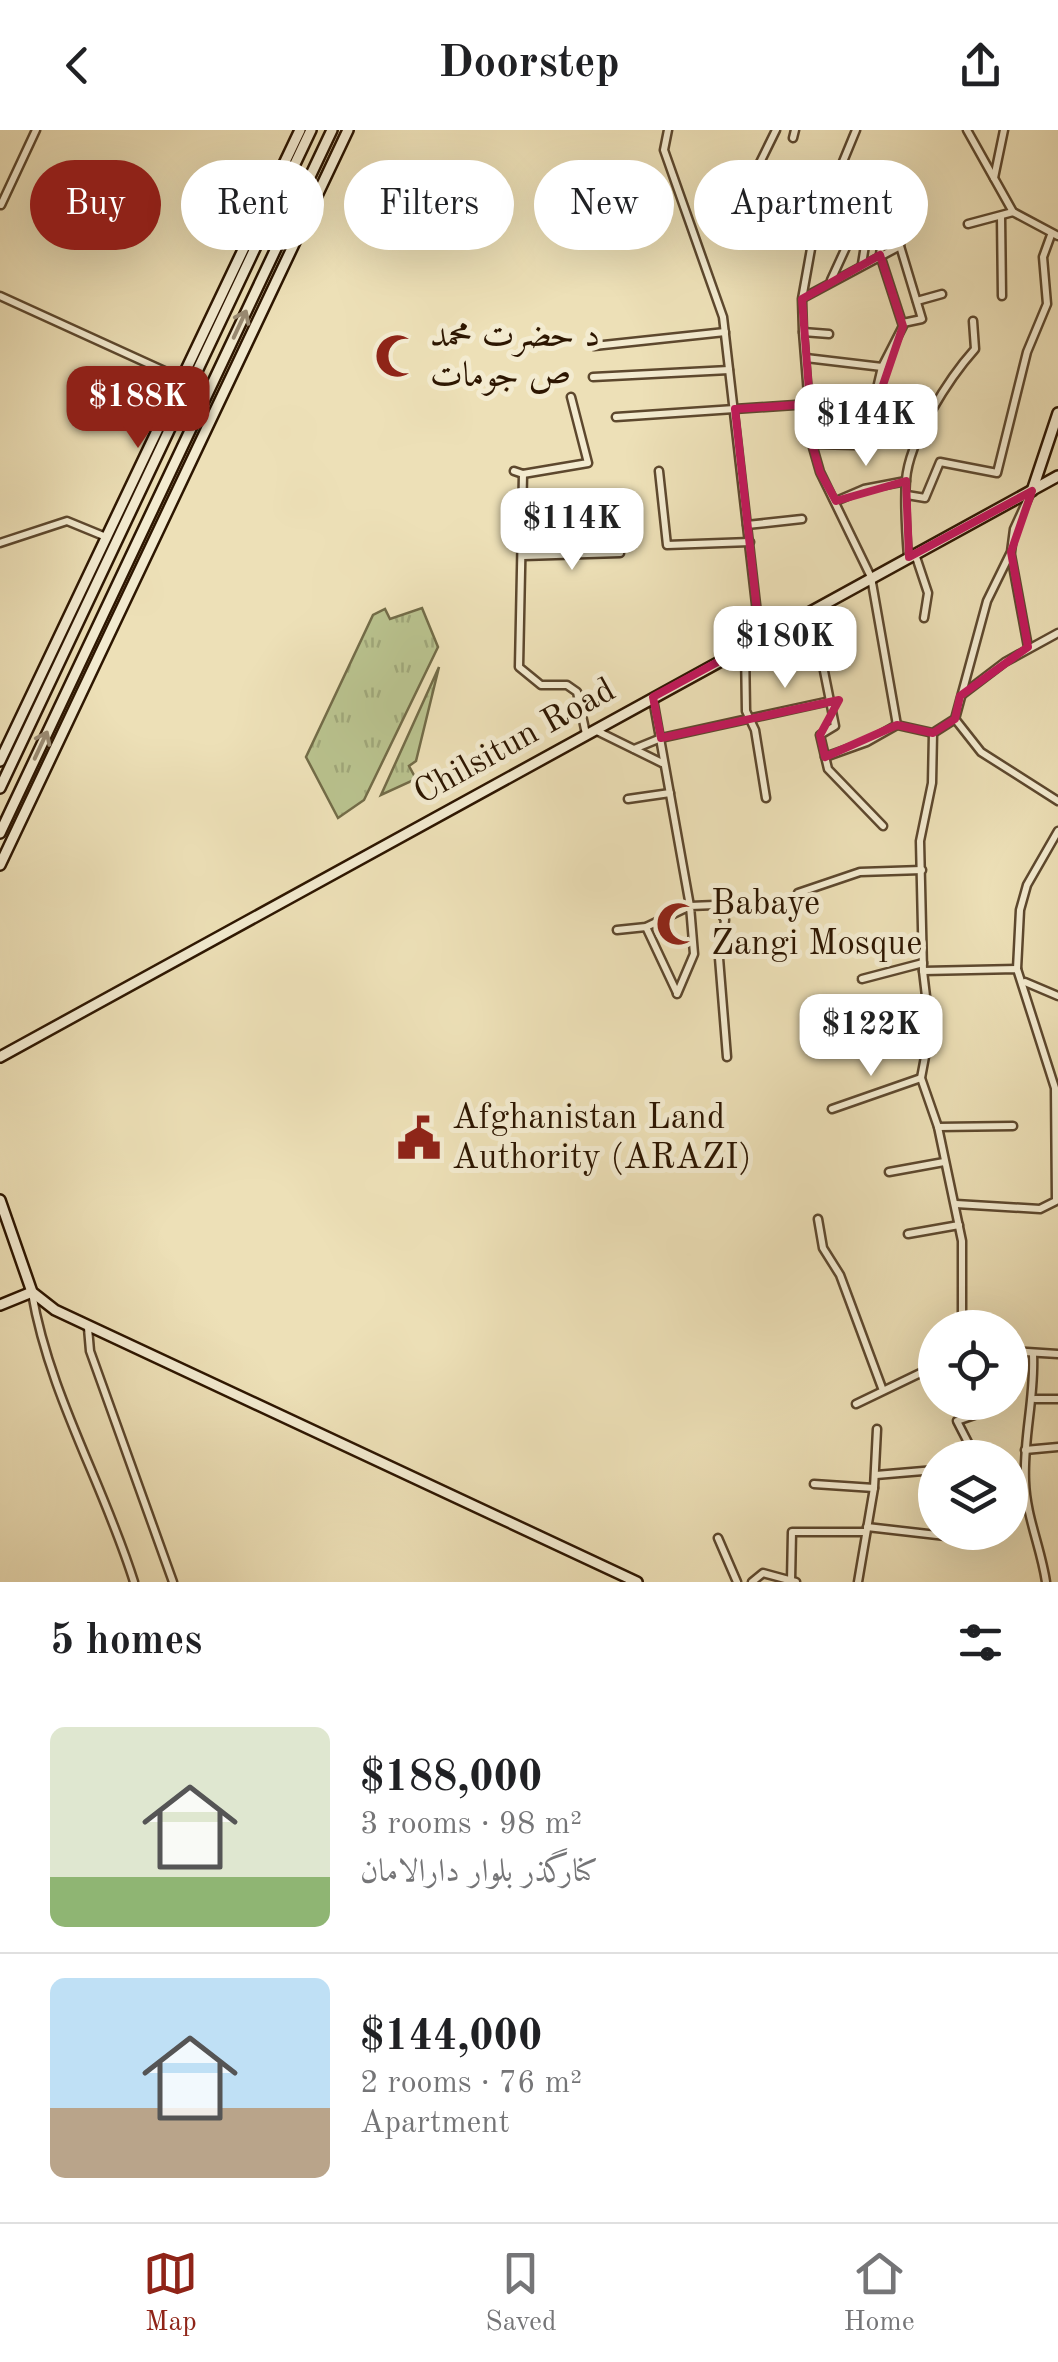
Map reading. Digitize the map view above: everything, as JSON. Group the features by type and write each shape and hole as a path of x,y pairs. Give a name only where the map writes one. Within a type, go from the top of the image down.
{"main road":[{"path":"0,788 300,130"},
{"path":"0,761 106,537 311,130"},
{"path":"0,833 332,130"},
{"path":"0,864 348,130"},
{"path":"186,381 211,386 228,382"},
{"path":"1032,491 1058,413"},
{"name":"Chilsitun Road","path":"0,1057 1058,476"},
{"path":"0,1200 32,1292 88,1328 636,1582"},
{"path":"0,1305 32,1292"}],"street":[{"path":"3,202 36,130"},
{"path":"668,130 664,150 726,332 760,639"},
{"path":"762,160 776,130"},
{"path":"843,160 856,130"},
{"path":"907,495 926,498 940,462 997,473 1028,352 1047,304 1043,257 1054,236 1013,212 967,130"},
{"path":"994,178 1004,130"},
{"path":"0,188 3,202"},
{"path":"968,224 1013,212"},
{"path":"1001,216 1002,296"},
{"path":"811,250 802,299 812,444 871,577 897,725"},
{"path":"831,281 845,250"},
{"path":"862,264 864,250"},
{"path":"812,444 857,445 866,435 882,367 903,323 881,250"},
{"path":"802,299 891,250"},
{"path":"901,250 922,319 903,323"},
{"path":"916,301 942,294"},
{"path":"0,296 186,381"},
{"path":"924,618 928,594 912,556 906,481 910,461 940,397 975,349 973,321"},
{"path":"594,346 726,332"},
{"path":"803,332 829,334"},
{"path":"806,358 882,367"},
{"path":"592,377 730,370"},
{"path":"514,471 523,474 588,463 571,397"},
{"path":"616,417 810,404"},
{"path":"659,471 666,545 750,542"},
{"path":"523,474 519,668 541,685 567,685 578,692 590,732 663,763"},
{"path":"836,501 878,485 906,481"},
{"path":"1028,648 1011,552 1014,529 1032,491"},
{"path":"747,525 802,518"},
{"path":"0,543 67,521 106,537"},
{"path":"825,757 867,742 897,725 933,733 955,719 987,601 1011,552"},
{"path":"523,556 620,553"},
{"path":"960,696 1028,648 1058,633"},
{"path":"745,647 747,717 762,760 766,798"},
{"path":"824,671 836,726 820,735 828,770 882,826"},
{"path":"646,927 677,994 694,954 690,906 653,698"},
{"path":"634,749 661,738 830,701"},
{"path":"955,719 981,752 1058,801"},
{"path":"933,733 932,783 920,841 923,967 930,1046 921,1078 938,1127 956,1204 964,1270 963,1310"},
{"path":"628,799 670,792"},
{"path":"956,1204 1040,1209 1056,1201 1055,1088 1018,969 1020,910 1027,884 1058,831"},
{"path":"798,893 860,872 922,870"},
{"path":"618,930 646,927 690,906 720,908 764,902"},
{"path":"720,908 726,920 719,958 726,1056"},
{"path":"862,979 923,967 1018,969"},
{"path":"1024,982 1058,996"},
{"path":"832,1108 921,1078"},
{"path":"938,1127 1012,1126"},
{"path":"889,1172 944,1162"},
{"path":"818,1220 823,1248 840,1275 882,1388"},
{"path":"908,1234 959,1225"},
{"path":"32,1292 36,1318 84,1457 134,1582"},
{"path":"88,1328 90,1351 173,1582"},
{"path":"1028,1354 1058,1354"},
{"path":"1027,1440 1034,1399 1033,1355"},
{"path":"856,1404 918,1373"},
{"path":"1034,1399 1058,1399"},
{"path":"858,1582 876,1475 877,1429"},
{"path":"1028,1450 1058,1447"},
{"path":"876,1475 918,1471"},
{"path":"814,1484 874,1488"},
{"path":"1028,1510 1046,1582"},
{"path":"752,1582 763,1573 794,1581 792,1532 918,1532"},
{"path":"718,1538 736,1582"}],"highlighted area":[{"path":"880,255 903,326 866,435 857,445 811,440 820,472 836,501 906,481 909,557 1032,491 1011,552 1028,647 960,696 955,719 933,733 897,725 825,757 820,735 839,700 661,738 653,697 760,639 735,409 810,404 802,299"}],"green space":[{"path":"422,608 438,647 364,800 338,818 306,757 373,615 385,609 390,619"},
{"path":"439,667 416,761 409,766 416,779 381,795"}],"place":[{"name":"د حضرت محمد ص جومات","path":"397,356"},
{"name":"Babaye Zangi Mosque","path":"678,924"},
{"name":"Afghanistan Land Authority (ARAZI)","path":"419,1138"}]}
